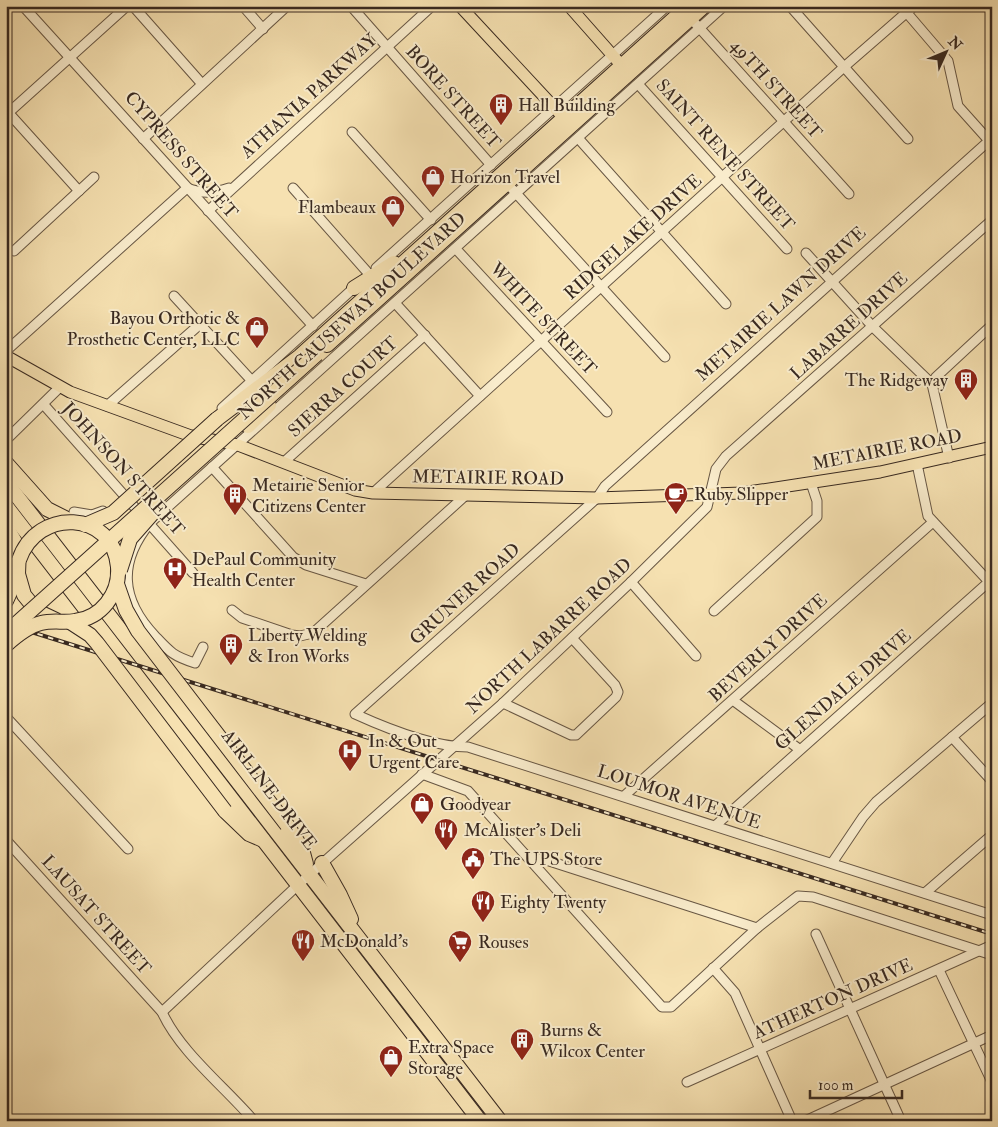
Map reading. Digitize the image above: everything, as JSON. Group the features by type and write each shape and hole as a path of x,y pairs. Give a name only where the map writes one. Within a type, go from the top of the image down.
{"highway":[{"name":"NORTH CAUSEWAY BOULEVARD","path":"6,622 504,179 617,61 688,14 704,6"},
{"name":"NORTH CAUSEWAY BOULEVARD","path":"6,633 308,355 413,254 583,115 688,14"},
{"path":"354,288 393,263 413,254"},
{"path":"6,601 27,544 39,531 56,523 113,512 218,420 308,355"},
{"path":"6,645 32,626 84,620 102,609 111,598 125,550 137,529 248,426 308,355"},
{"path":"6,463 48,509 78,520 107,541 116,557 117,580 126,610 138,631 287,825 302,849 304,879"},
{"name":"AIRLINE DRIVE","path":"6,482 234,773 389,1002 480,1121"},
{"name":"AIRLINE DRIVE","path":"6,506 265,841 354,932 500,1121"},
{"path":"6,526 19,549 20,584 30,604 46,617 63,621 90,634 225,811 249,834 265,841"},
{"path":"322,863 340,895 354,932"},
{"path":"389,1002 416,1029 423,1032 428,1028"}],"main road":[{"path":"460,6 564,118 575,120 583,115"},
{"path":"569,6 617,61 622,71 619,79 608,93"},
{"name":"METAIRIE ROAD","path":"6,356 60,387 107,406 191,436 238,445 355,490 373,493 597,498 742,493 917,464 992,447"}],"street":[{"name":"CYPRESS STREET","path":"23,6 313,326"},
{"path":"79,191 7,113 127,6"},
{"path":"133,6 202,84"},
{"path":"243,6 263,29"},
{"path":"143,139 288,6"},
{"name":"BORE STREET","path":"351,6 665,357"},
{"name":"ATHANIA PARKWAY","path":"208,211 432,6"},
{"name":"NORTH CAUSEWAY BOULEVARD","path":"203,647 195,663 174,656 146,627 135,610 127,585 127,570 134,547 150,523 238,445 320,368 396,304 456,249 554,108 617,61 667,6"},
{"name":"NORTH CAUSEWAY BOULEVARD","path":"78,520 102,511 124,496 431,220 578,138 638,84 688,14 724,6"},
{"path":"790,6 908,139"},
{"name":"RIDGELAKE DRIVE","path":"373,493 542,342 904,10 914,6"},
{"path":"904,10 948,61 958,106 991,141"},
{"name":"49TH STREET","path":"688,14 849,194"},
{"name":"SAINT RENE STREET","path":"638,84 788,248"},
{"path":"352,132 431,220"},
{"path":"578,138 726,304"},
{"name":"METAIRIE LAWN DRIVE","path":"597,498 605,486 831,281 991,141"},
{"path":"14,251 94,177"},
{"path":"6,351 187,188 200,193 214,193 232,188"},
{"path":"293,188 369,274"},
{"name":"LABARRE DRIVE","path":"711,493 716,469 726,456 992,220"},
{"name":"WHITE STREET","path":"456,249 606,412"},
{"path":"806,253 873,327 932,384 948,458"},
{"path":"174,296 252,381"},
{"path":"396,304 480,396"},
{"path":"107,406 199,325"},
{"path":"932,384 936,377 992,325"},
{"name":"SIERRA COURT","path":"284,462 424,336"},
{"name":"JOHNSON STREET","path":"60,387 44,405 193,573"},
{"path":"9,437 44,405"},
{"path":"917,464 926,512 933,522 991,582"},
{"path":"212,468 293,557 306,565 366,584"},
{"path":"714,610 814,521 818,513 811,483"},
{"name":"NORTH LABARRE ROAD","path":"162,1012 304,879 503,703 572,638 707,507 711,493"},
{"path":"232,610 242,618 292,635 307,636 313,633 466,495"},
{"name":"GRUNER ROAD","path":"355,714 597,498"},
{"name":"BEVERLY DRIVE","path":"624,796 734,701 933,522"},
{"path":"631,582 696,656"},
{"name":"GLENDALE DRIVE","path":"716,825 799,749 991,582"},
{"path":"503,703 571,735 576,734 616,697 618,692 615,685 572,638"},
{"path":"734,701 799,749"},
{"path":"832,863 870,809 992,703"},
{"name":"LOUMOR AVENUE","path":"355,714 380,725 452,747 468,747 992,915"},
{"path":"6,717 128,849"},
{"path":"952,737 992,781"},
{"path":"422,774 468,791 664,1007 671,1006 757,928 798,896 813,897 992,955"},
{"path":"926,893 992,835"},
{"name":"LAUSAT STREET","path":"6,840 162,1012 166,1022 194,1057 254,1121"},
{"path":"529,858 546,860 757,928"},
{"path":"816,934 901,1121"},
{"name":"ATHERTON DRIVE","path":"687,1082 992,945"},
{"path":"713,968 735,993 792,1121"},
{"path":"939,970 992,1082"},
{"path":"805,1121 885,1086 992,1035"}],"railway":[{"path":"6,624 992,934"}],"place":[{"name":"Hall Building","path":"501,126"},
{"name":"Horizon Travel","path":"433,198"},
{"name":"Flambeaux","path":"393,228"},
{"name":"Bayou Orthotic & Prosthetic Center, LLC","path":"257,349"},
{"name":"The Ridgeway","path":"966,401"},
{"name":"Ruby Slipper","path":"676,515"},
{"name":"Metairie Senior Citizens Center","path":"235,516"},
{"name":"DePaul Community Health Center","path":"175,590"},
{"name":"Liberty Welding & Iron Works","path":"231,666"},
{"name":"In & Out Urgent Care","path":"350,772"},
{"name":"Goodyear","path":"422,825"},
{"name":"McAlister's Deli","path":"446,851"},
{"name":"The UPS Store","path":"473,880"},
{"name":"Eighty Twenty","path":"483,923"},
{"name":"McDonald's","path":"303,962"},
{"name":"Rouses","path":"460,963"},
{"name":"Burns & Wilcox Center","path":"522,1061"},
{"name":"Extra Space Storage","path":"391,1078"}]}
